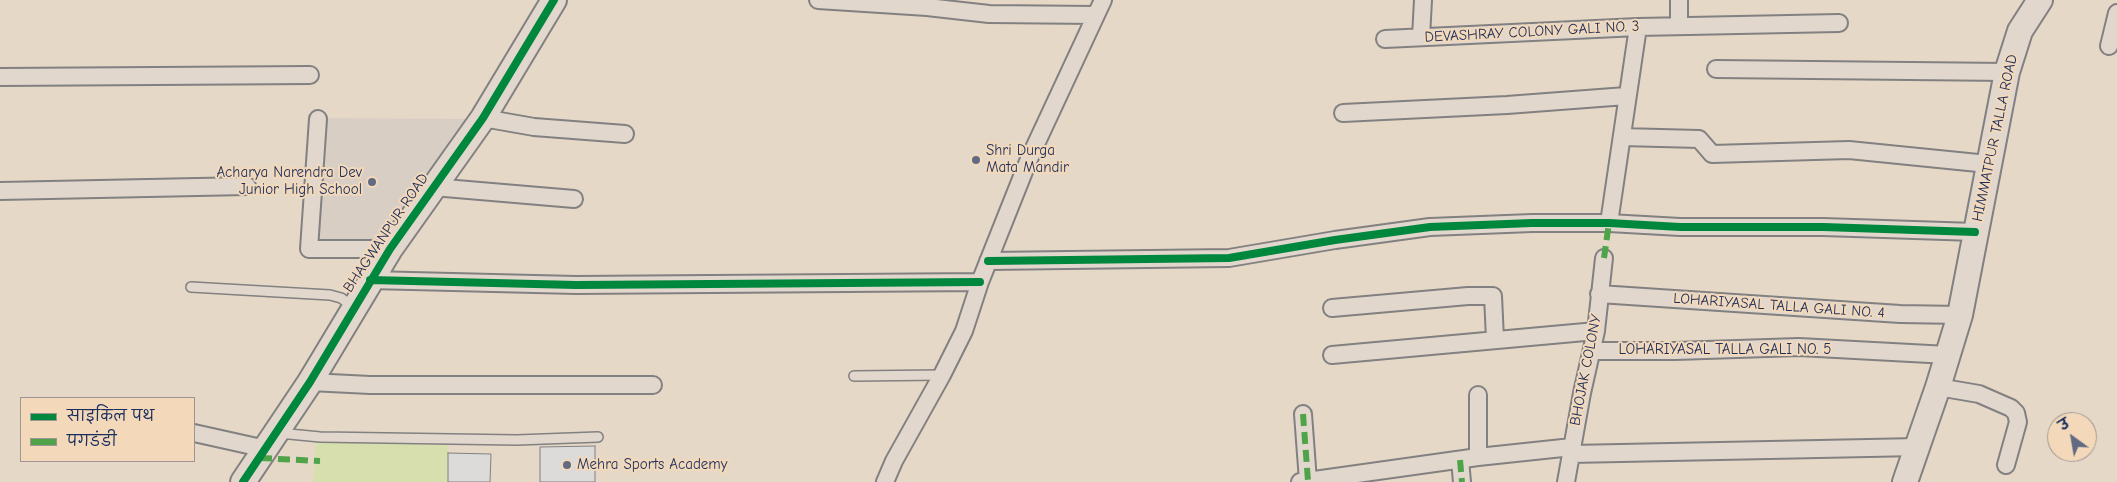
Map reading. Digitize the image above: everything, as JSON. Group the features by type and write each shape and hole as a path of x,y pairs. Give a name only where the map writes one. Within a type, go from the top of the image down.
{"street":[{"name":"BHAGWANPUR ROAD","path":"243,482 310,382 390,249 483,118 554,0"},
{"path":"818,0 927,7 989,14 1096,15"},
{"path":"885,482 894,461 964,331 980,282 1029,159 1103,0"},
{"path":"1421,38 1422,0"},
{"path":"1679,0 1679,26"},
{"name":"HIMMATPUR TALLA ROAD","path":"1905,482 1938,387 1960,315 2007,72 2020,31 2040,0"},
{"path":"2109,46 2117,13"},
{"name":"DEVASHRAY COLONY GALI NO. 3","path":"1385,40 1638,27 1840,23"},
{"path":"1609,223 1626,96 1638,27"},
{"path":"1716,69 2007,72"},
{"path":"0,77 310,75"},
{"path":"1343,113 1626,96"},
{"path":"483,118 534,128 625,134"},
{"path":"318,119 309,249 390,249"},
{"path":"1622,137 1699,139 1712,154 1849,150 1988,164"},
{"path":"0,191 247,186"},
{"path":"433,187 574,198"},
{"path":"988,261 1229,258 1335,240 1430,227 1609,223 1680,227 1823,227 1975,232"},
{"name":"BHOJAK COLONY","path":"1566,482 1582,393 1596,331 1604,258"},
{"path":"370,280 576,285 980,282"},
{"name":"LOHARIYASAL TALLA GALI NO. 4","path":"1600,294 1900,314 1960,315"},
{"path":"1332,308 1468,296 1493,296 1495,339"},
{"path":"1332,355 1596,331"},
{"name":"LOHARIYASAL TALLA GALI NO. 5","path":"1592,351 1675,351 1799,347 1948,355"},
{"path":"310,382 380,386 653,385"},
{"path":"1938,387 1979,394 2011,408 2016,413 2018,422 2006,465"},
{"path":"1478,395 1478,457"},
{"path":"1303,414 1304,481 1478,457 1571,450 1918,447"},
{"path":"195,433 271,441"},
{"path":"1460,460 1462,482"}],"lane":[{"path":"191,287 330,295 341,298 354,307"},
{"path":"854,376 942,375"},
{"path":"271,441 320,437 517,440 598,437"}],"shaded area":[{"name":"Acharya Narendra Dev Junior High School","path":"321,118 473,119 383,244 313,245"}],"green space":[{"path":"316,440 448,445 448,482 313,482"}],"building":[{"name":"Mehra Sports Academy","path":"595,446 595,482 540,482 540,447"},
{"path":"448,453 491,454 490,482 448,482"}],"marked path":[{"path":"1604,258 1609,223"},
{"path":"1303,414 1308,481"},
{"path":"260,458 320,461"},
{"path":"1460,460 1462,482"}],"cycle path":[{"path":"243,482 310,382 390,249 483,118 554,0"},
{"path":"988,261 1229,258 1335,240 1430,227 1532,223 1609,223 1680,227 1823,227 1975,232"},
{"path":"370,280 576,285 980,282"}],"place":[{"name":"Shri Durga Mata Mandir","path":"976,160"},
{"name":"Acharya Narendra Dev Junior High School","path":"372,182"},
{"name":"Mehra Sports Academy","path":"567,465"}]}
